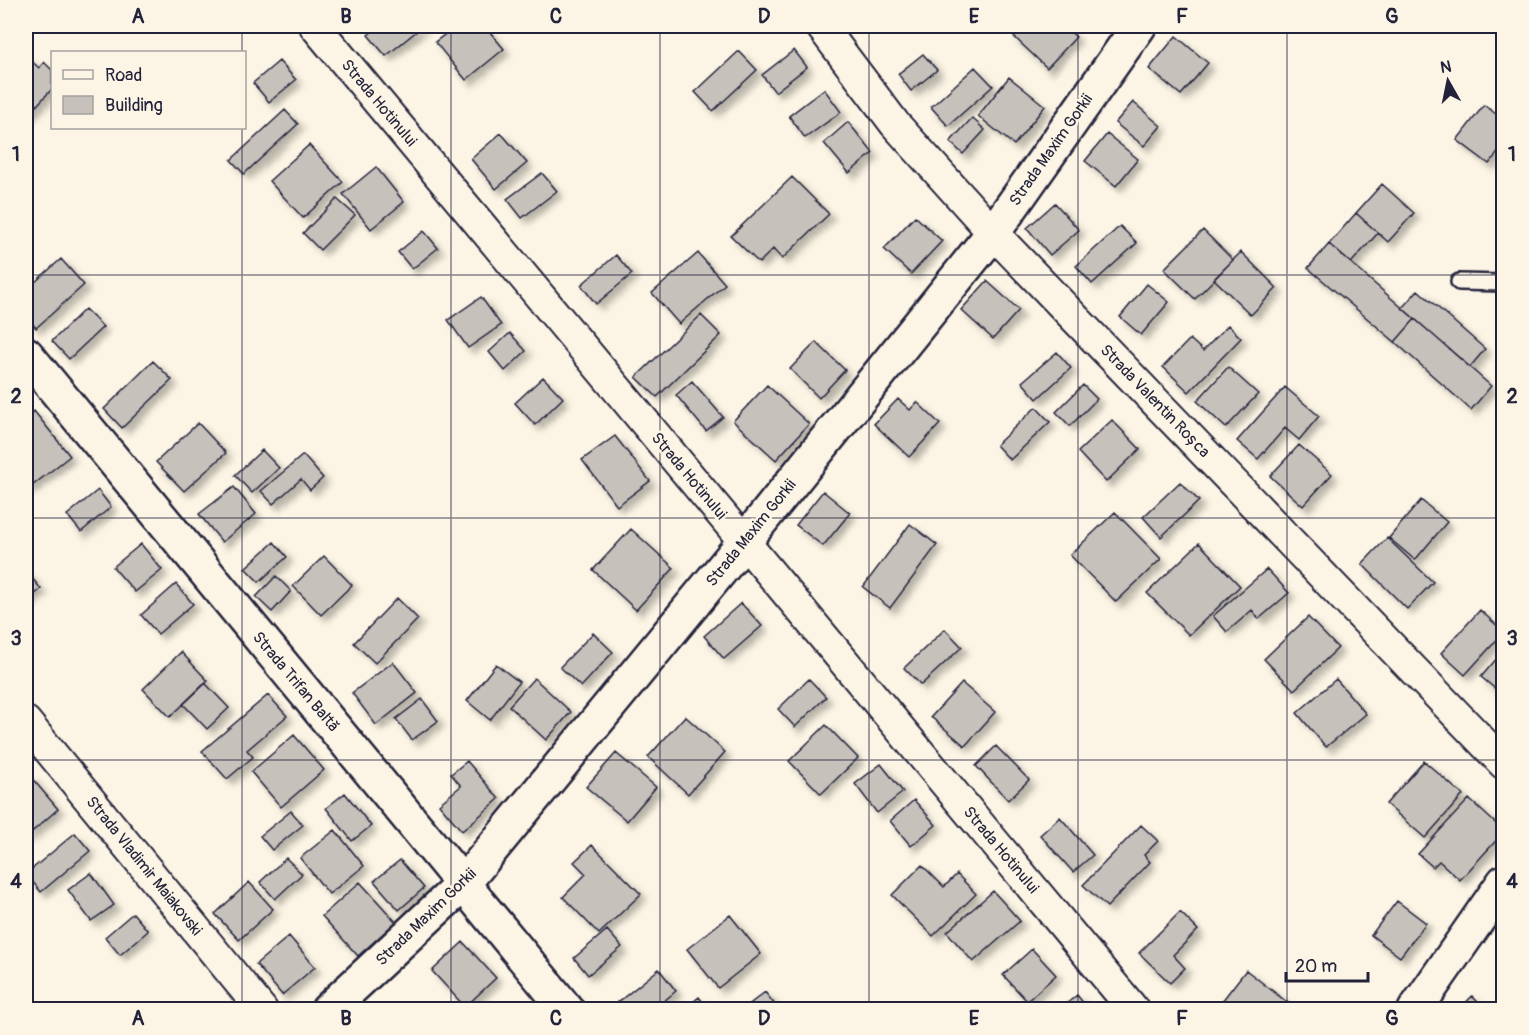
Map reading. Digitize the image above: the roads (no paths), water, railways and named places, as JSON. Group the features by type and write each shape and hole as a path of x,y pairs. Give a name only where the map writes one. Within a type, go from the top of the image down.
{"street":[{"name":"Strada Hotinului","path":"315,26 1134,1010"},
{"name":"Strada Valentin Roșca","path":"821,26 895,124 993,233 1503,764"},
{"name":"Strada Maxim Gorkii","path":"328,1010 463,884 744,542 993,233 1139,26"},
{"name":"Strada Trifan Baltă","path":"26,354 567,1010"},
{"name":"Strada Vladimir Maiakovski","path":"26,723 262,1010"},
{"path":"1414,1010 1503,882"}],"lane":[{"path":"1459,282 1503,283"}]}
